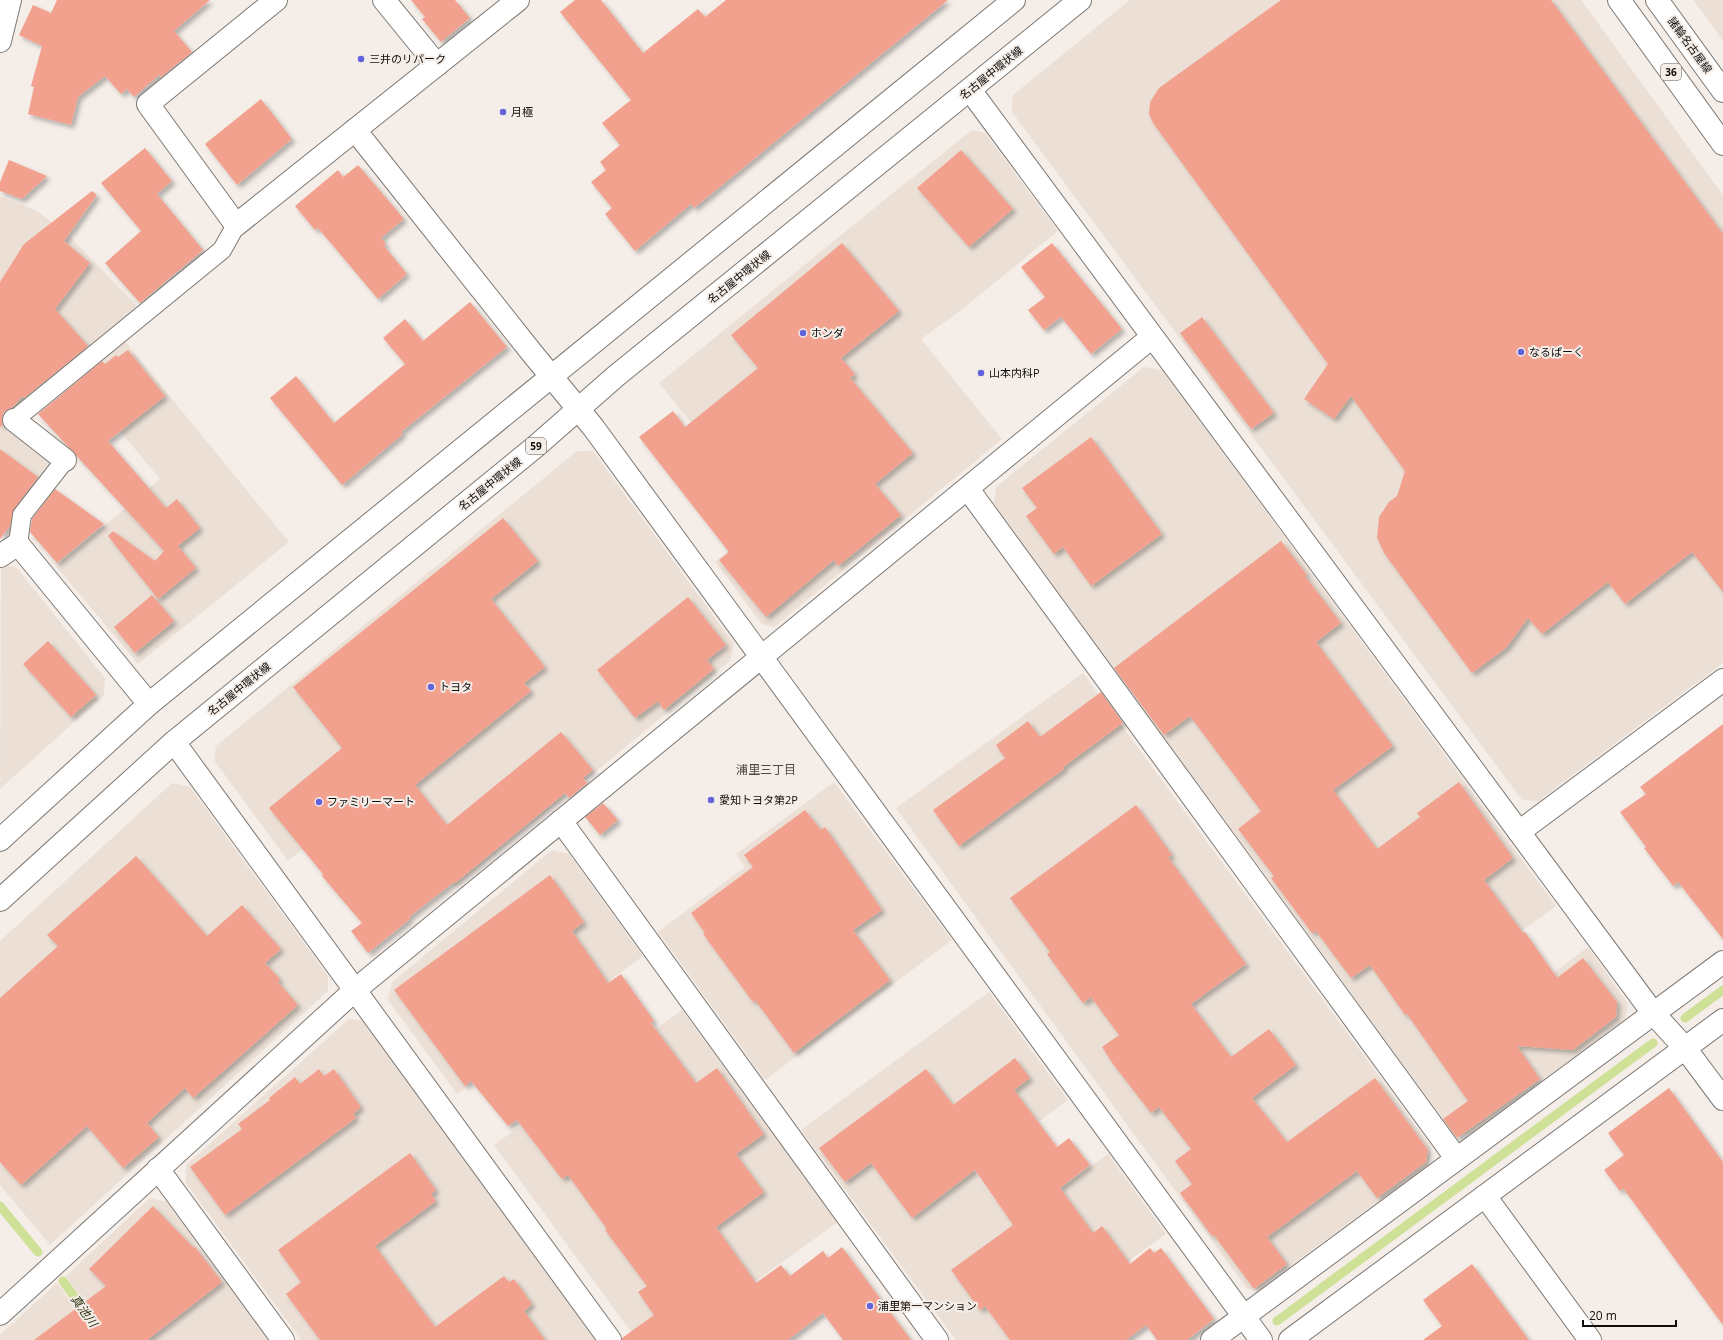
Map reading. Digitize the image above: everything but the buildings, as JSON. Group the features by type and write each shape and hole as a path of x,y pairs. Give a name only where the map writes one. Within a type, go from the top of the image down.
{"street":[{"path":"0,41 10,0"},
{"path":"276,0 148,104 236,225 518,0"},
{"path":"384,0 437,65"},
{"path":"0,840 149,704 1014,0"},
{"name":"名古屋中環状線","path":"0,900 174,742 535,447 578,408 1080,0"},
{"name":"36","path":"1618,0 1723,144"},
{"name":"諸輪名古屋線","path":"1657,0 1723,91"},
{"path":"970,90 1653,1013 1685,1048 1723,1099"},
{"path":"355,130 578,408 1261,1340"},
{"path":"0,1314 355,990 1152,337"},
{"path":"14,420 65,460"},
{"path":"968,489 1456,1158"},
{"path":"0,556 18,544 149,704"},
{"path":"1519,832 1723,680"},
{"path":"174,742 610,1340"},
{"path":"561,821 937,1340"},
{"path":"1212,1340 1456,1158 1723,962"},
{"path":"1290,1340 1723,1020"},
{"path":"158,1169 283,1340"},
{"path":"1485,1196 1590,1340"}],"lane":[{"path":"14,420 222,250 236,225"},
{"path":"18,544 22,515 65,460"}],"shaded area":[{"name":"なるぱーく","path":"1130,0 1581,0 1723,195 1723,663 1538,801 1522,800 1012,112 1013,95"},
{"path":"1693,0 1723,0 1723,41 1703,13"},
{"path":"972,130 985,133 1058,231 960,311 921,339 1002,439 774,627 762,624 715,562 767,517 659,383 909,180 908,178 910,180"},
{"path":"0,196 37,211 70,237 138,307 11,413 0,406"},
{"path":"123,339 289,542 138,664 56,566 160,479 76,379"},
{"path":"1144,367 1162,370 1556,906 1469,969 1500,1013 1588,947 1628,1004 1625,1019 1469,1134 1454,1134 994,504 996,487"},
{"path":"0,417 54,459 13,516 0,506"},
{"path":"577,451 593,451 734,644 730,661 455,887 376,790 288,861 214,760 216,746"},
{"path":"1,564 16,567 105,678 104,695 0,789"},
{"path":"1083,673 1431,1147 1428,1165 1257,1290 1247,1289 896,808"},
{"path":"834,782 952,940 765,1080 658,932 745,867 736,854"},
{"path":"172,783 190,787 328,976 328,991 50,1245 0,1185 0,941"},
{"path":"552,850 569,854 643,956 457,1094 388,1000 392,982"},
{"path":"989,992 1068,1100 973,1170 1012,1224 1108,1154 1166,1234 1072,1302 1062,1340 956,1340 801,1130"},
{"path":"682,1010 838,1222 745,1289 637,1340 494,1145"},
{"path":"349,1019 363,1021 596,1340 301,1340 186,1183 186,1165"},
{"path":"150,1198 167,1202 268,1340 113,1340 66,1276"},
{"path":"57,1283 99,1340 0,1340 0,1335"}],"waterway":[{"path":"1685,1018 1723,990"},
{"path":"1277,1321 1653,1043"},
{"name":"真池川","path":"0,1206 38,1252"},
{"name":"真池川","path":"63,1281 87,1314"}],"place":[{"name":"三井のリパーク","path":"361,59"},
{"name":"月極","path":"503,112"},
{"name":"ホンダ","path":"803,333"},
{"name":"なるぱーく","path":"1521,352"},
{"name":"山本内科P","path":"981,373"},
{"name":"トヨタ","path":"431,687"},
{"name":"愛知トヨタ第2P","path":"711,800"},
{"name":"ファミリーマート","path":"319,802"},
{"name":"浦里第一マンション","path":"870,1306"}],"district":[{"name":"浦里三丁目","path":"766,770"}]}
